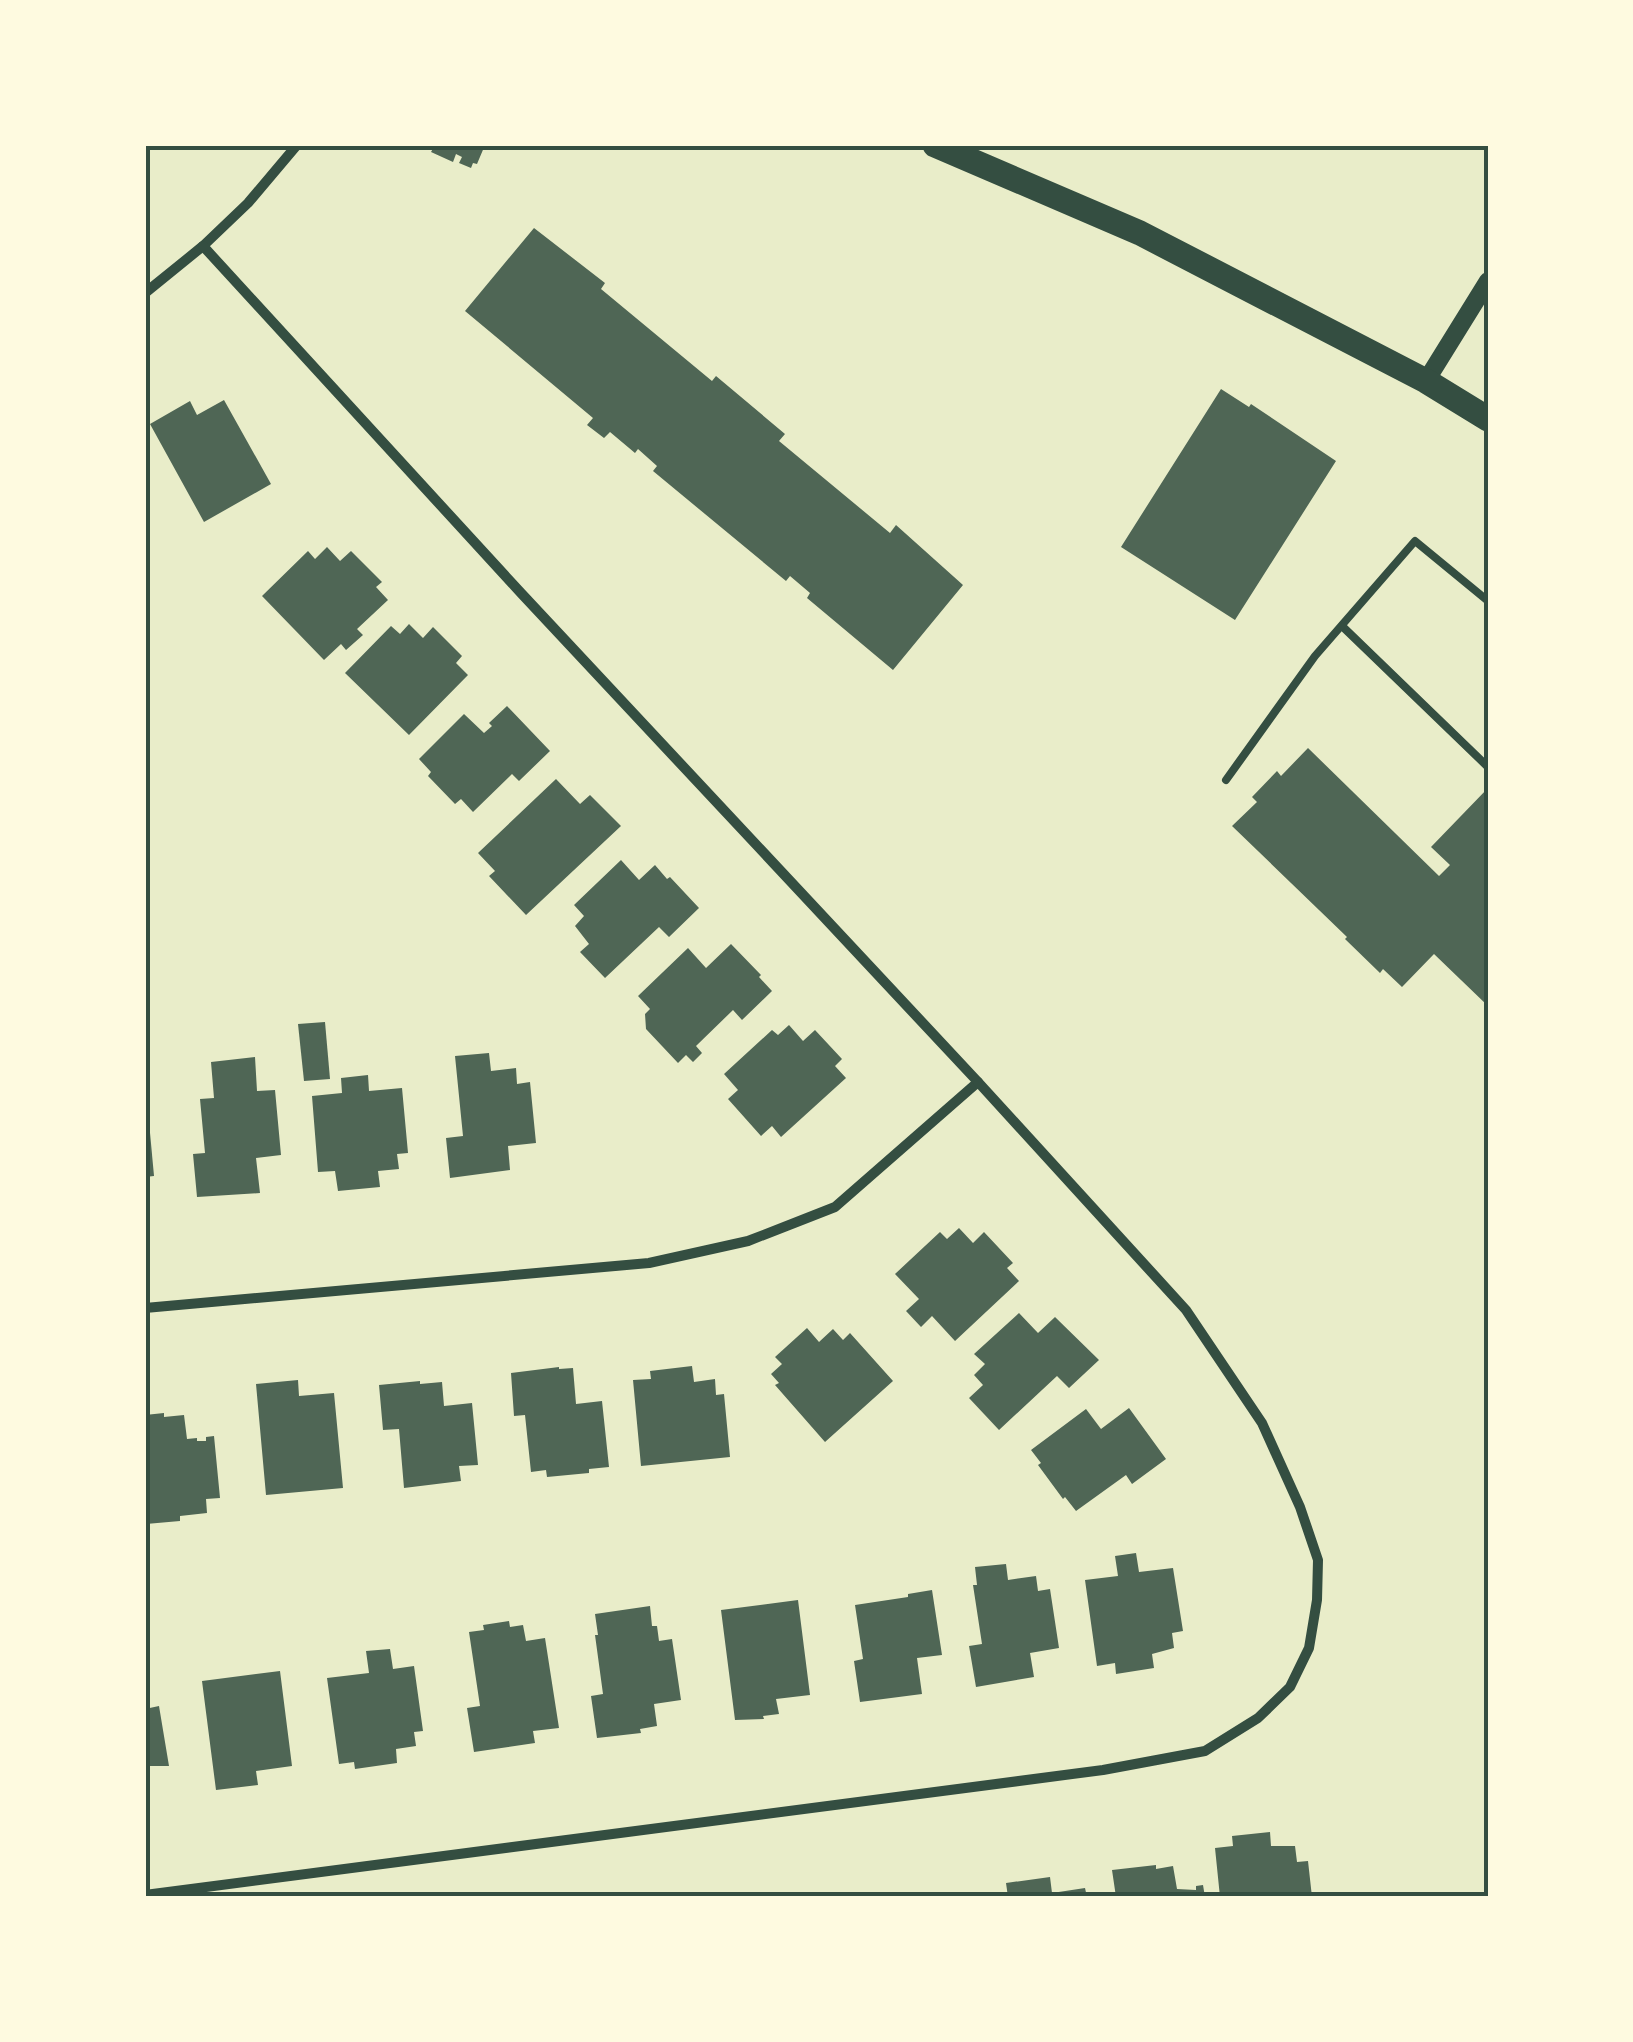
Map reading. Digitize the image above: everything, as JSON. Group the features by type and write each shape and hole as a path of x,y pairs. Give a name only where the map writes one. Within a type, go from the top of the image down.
{"main road":[{"path":"935,145 1140,233 1426,381 1488,419"}],"street":[{"path":"145,293 248,203 297,145"},
{"path":"145,1895 1103,1770 1205,1751 1258,1718 1290,1687 1309,1648 1317,1600 1318,1560 1300,1507 1262,1423 1186,1310 203,246"},
{"path":"1426,381 1488,281"},
{"path":"145,1308 649,1263 748,1241 835,1207 978,1082"}],"lane":[{"path":"1226,780 1316,656 1415,541 1488,601"},
{"path":"1342,626 1488,767"}],"building":[{"path":"435,145 485,145 477,164 473,163 471,168 459,163 462,157 456,154 453,162 431,152"},
{"path":"534,228 605,283 601,289 712,381 716,376 785,434 779,441 890,533 896,525 963,585 893,670 807,598 810,593 790,576 786,581 653,471 657,466 638,449 635,453 610,432 604,438 587,425 593,418 465,311"},
{"path":"1221,389 1249,407 1251,404 1336,461 1235,620 1121,547"},
{"path":"224,400 271,484 204,522 150,424 190,401 197,415"},
{"path":"327,547 340,561 351,551 382,582 376,587 388,600 357,629 363,635 346,650 341,644 324,660 262,596 308,551 315,559"},
{"path":"409,624 423,638 433,627 462,656 456,663 468,675 409,735 345,673 391,626 400,634"},
{"path":"507,706 550,751 519,781 512,774 473,812 461,799 455,804 428,776 431,772 419,759 464,714 484,733"},
{"path":"1308,748 1439,876 1450,865 1431,847 1488,788 1488,1006 1434,954 1402,987 1383,969 1380,973 1232,826 1257,802 1252,797 1277,771 1281,776"},
{"path":"556,779 580,804 590,795 621,826 526,915 489,876 495,871 478,853"},
{"path":"621,860 639,880 655,865 699,908 669,937 659,927 605,978 580,952 589,944 575,926 584,916 574,905"},
{"path":"731,944 772,991 742,1020 733,1010 696,1046 702,1053 693,1062 686,1055 678,1063 646,1029 645,1014 650,1009 638,996 688,948 706,968"},
{"path":"325,1022 330,1079 304,1081 298,1024"},
{"path":"789,1025 803,1041 815,1030 842,1059 835,1066 846,1078 781,1137 772,1126 761,1136 728,1099 738,1090 724,1074 772,1030 778,1035"},
{"path":"489,1053 491,1071 516,1068 517,1084 530,1082 536,1143 508,1146 510,1170 450,1178 446,1138 463,1136 455,1056"},
{"path":"255,1057 257,1091 275,1090 281,1155 256,1158 260,1193 197,1197 193,1154 205,1153 200,1099 214,1098 211,1062"},
{"path":"368,1075 369,1091 402,1088 408,1153 397,1154 399,1169 378,1171 380,1187 338,1191 335,1171 318,1172 312,1096 342,1093 341,1078"},
{"path":"145,1111 154,1176 145,1177"},
{"path":"959,1228 973,1243 984,1232 1013,1263 1007,1268 1019,1281 955,1341 932,1316 921,1327 906,1311 919,1299 895,1274 940,1232 947,1239"},
{"path":"1019,1313 1038,1333 1055,1317 1099,1360 1069,1388 1057,1376 999,1430 969,1398 983,1385 974,1375 985,1364 974,1354"},
{"path":"807,1328 819,1342 833,1329 843,1340 850,1333 893,1381 825,1442 775,1385 779,1383 771,1374 782,1364 775,1357"},
{"path":"692,1366 694,1382 715,1379 716,1395 724,1394 730,1457 641,1466 633,1380 651,1379 650,1371"},
{"path":"573,1368 576,1404 602,1401 609,1467 547,1477 546,1470 531,1472 525,1415 514,1416 511,1373"},
{"path":"298,1380 299,1396 334,1393 343,1488 266,1495 256,1384"},
{"path":"442,1382 444,1406 472,1403 478,1465 459,1466 461,1481 404,1488 399,1429 383,1430 379,1385"},
{"path":"1129,1408 1166,1459 1132,1484 1126,1475 1076,1511 1063,1499 1031,1450 1086,1409 1101,1429"},
{"path":"164,1413 164,1417 184,1415 187,1439 206,1441 206,1437 214,1436 220,1498 206,1499 207,1513 180,1516 180,1521 146,1524 145,1415"},
{"path":"1136,1553 1139,1572 1173,1568 1183,1631 1172,1633 1174,1648 1152,1654 1154,1668 1116,1674 1115,1663 1097,1666 1085,1580 1118,1576 1115,1556"},
{"path":"1006,1564 1008,1580 1036,1576 1038,1591 1050,1589 1059,1648 1030,1653 1034,1677 976,1687 969,1646 982,1644 973,1585 977,1585 975,1567"},
{"path":"932,1590 942,1655 917,1658 922,1694 860,1702 854,1661 863,1659 855,1605"},
{"path":"798,1600 810,1695 776,1699 779,1714 763,1716 764,1719 735,1720 721,1610"},
{"path":"650,1606 652,1626 657,1626 659,1641 672,1639 681,1700 654,1704 657,1726 640,1729 641,1733 597,1738 591,1696 603,1694 595,1614"},
{"path":"509,1621 510,1627 523,1625 526,1641 545,1638 559,1728 533,1731 535,1743 474,1752 467,1708 480,1706 469,1632 484,1630 483,1625"},
{"path":"390,1649 393,1669 414,1666 423,1731 414,1732 416,1746 396,1749 397,1763 355,1769 354,1762 339,1764 327,1678 369,1673 366,1651"},
{"path":"280,1671 292,1766 256,1771 258,1785 216,1790 202,1681"},
{"path":"159,1706 169,1766 150,1766 145,1770 145,1709"},
{"path":"1270,1832 1271,1846 1295,1846 1297,1862 1308,1861 1312,1897 1220,1897 1215,1848 1233,1846 1232,1836"},
{"path":"1156,1865 1156,1869 1173,1866 1177,1889 1196,1890 1196,1886 1203,1885 1205,1897 1116,1897 1112,1870"},
{"path":"1050,1877 1052,1893 1085,1888 1087,1897 1008,1897 1006,1883"}]}
